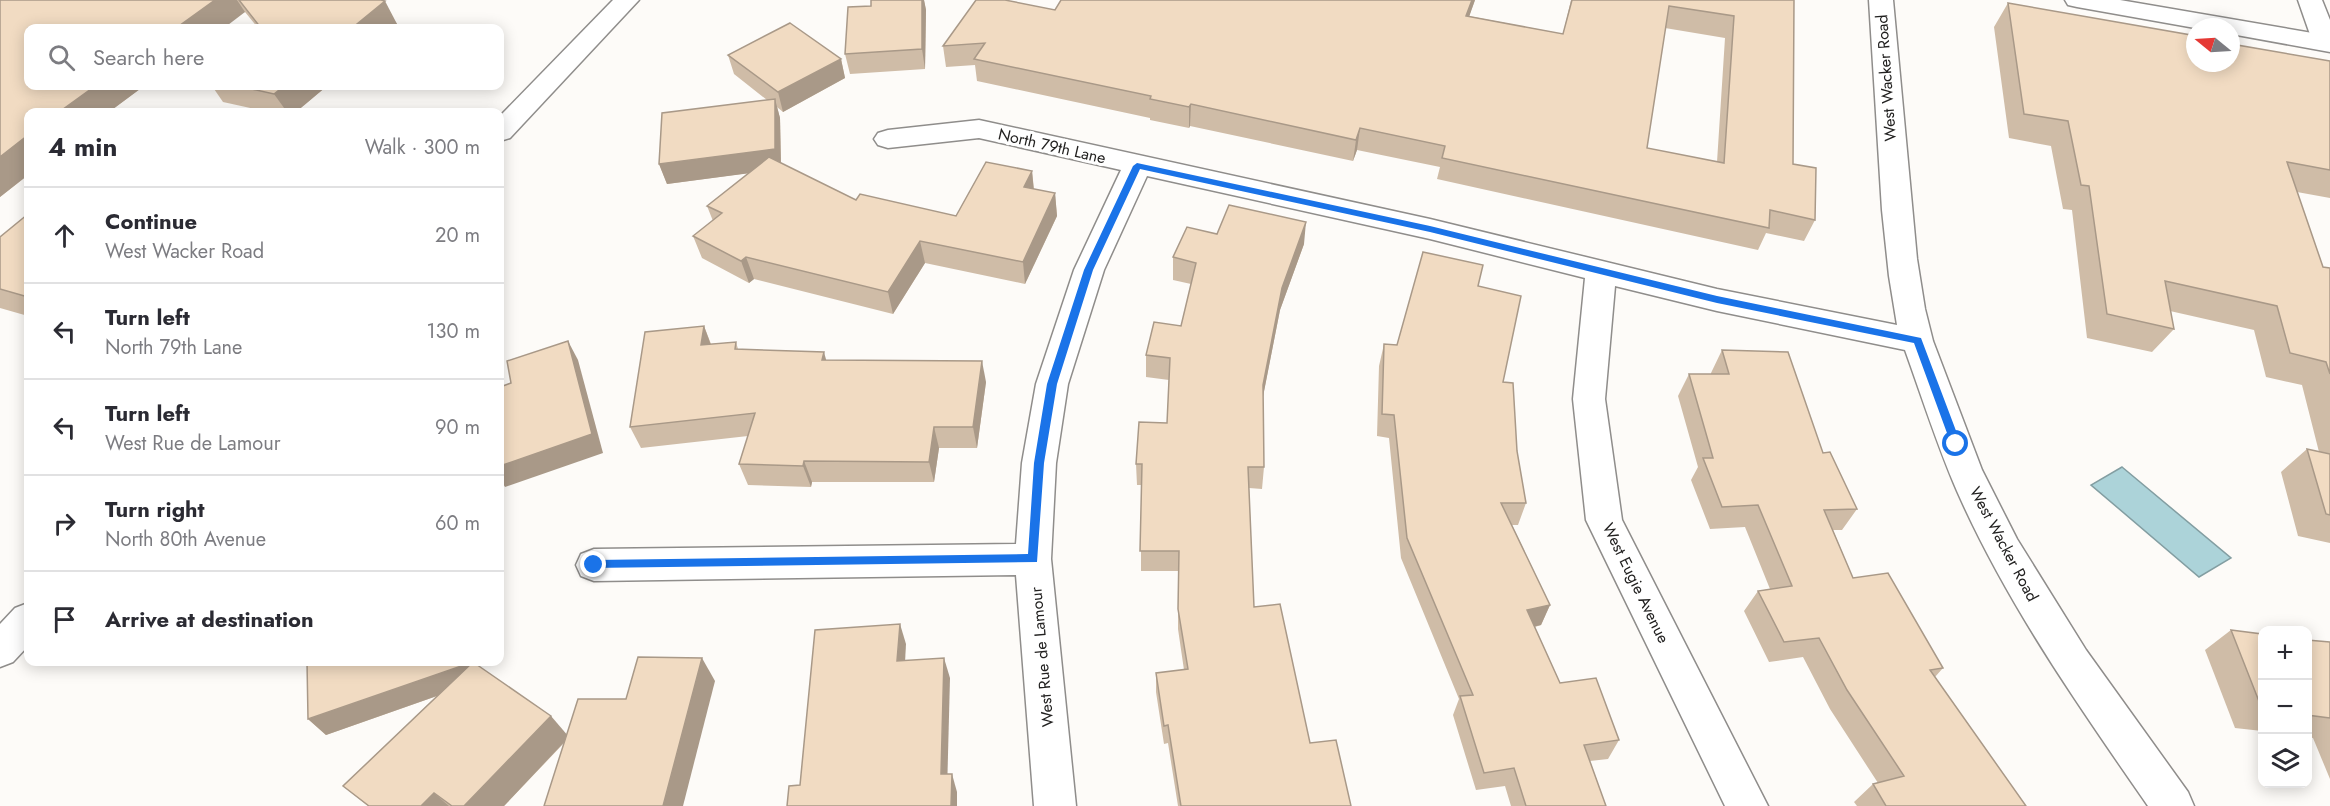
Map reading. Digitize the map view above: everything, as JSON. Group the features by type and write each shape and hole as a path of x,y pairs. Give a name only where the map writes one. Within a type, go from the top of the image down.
{"street":[{"path":"504,128 627,0"},
{"name":"West Wacker Road","path":"1881,0 1888,117 1903,270 1909,313 1917,341 1983,509 2016,572 2102,708 2174,806"},
{"path":"2077,0 2328,43"},
{"path":"2310,0 2328,43"},
{"name":"North 79th Lane","path":"888,139 979,129 1137,166 1430,229 1717,300 1917,341"},
{"name":"West Rue de Lamour","path":"1055,806 1033,559 1039,463 1052,384 1089,270 1137,166"},
{"name":"West Eugie Avenue","path":"1601,271 1588,399 1604,520 1747,806"},
{"path":"594,565 1033,559"},
{"path":"0,650 24,624"}],"water":[{"path":"2122,467 2231,558 2199,577 2091,485"}],"building":[{"path":"0,0 215,0 182,24 24,24 24,90 89,90 65,108 24,108 24,138 0,157"},
{"path":"239,0 385,1 357,24 258,24"},
{"path":"871,0 922,0 922,49 845,54 848,7 871,6"},
{"path":"976,0 1005,0 1055,10 1061,0 1472,0 1466,16 1563,34 1572,0 1794,0 1793,164 1816,168 1815,220 1770,210 1769,228 1442,158 1445,146 1360,128 1356,140 1191,104 1189,107 1150,99 1151,96 974,59 985,43 943,46","holes":["1669,6 1734,16 1724,163 1647,148"]},
{"path":"2008,3 2186,34 2186,72 2240,72 2240,46 2330,61 2330,170 2287,162 2323,267 2330,268 2330,374 2326,362 2290,353 2277,306 2165,281 2174,329 2107,314 2089,186 2081,185 2068,121 2024,114"},
{"path":"790,23 841,59 778,92 728,55"},
{"path":"256,90 279,90 274,94"},
{"path":"775,99 775,149 659,164 662,113"},
{"path":"769,157 856,200 860,194 956,216 986,162 1032,171 1024,187 1055,193 1023,262 920,241 888,292 746,257 741,261 693,236 722,213 707,206"},
{"path":"1229,205 1306,222 1282,288 1263,385 1264,467 1248,467 1254,607 1280,604 1310,743 1336,740 1351,806 1181,806 1168,725 1164,726 1156,673 1188,669 1178,609 1179,551 1140,551 1142,464 1136,464 1139,422 1167,423 1170,358 1146,355 1154,322 1181,326 1196,263 1173,257 1187,227 1217,234"},
{"path":"24,217 24,296 0,289 0,237"},
{"path":"1423,252 1483,265 1478,286 1521,296 1503,382 1513,383 1517,451 1526,503 1501,503 1550,605 1527,610 1560,683 1596,678 1619,740 1584,745 1606,806 1526,806 1514,768 1484,773 1460,696 1473,695 1407,538 1394,415 1382,414 1384,344 1397,345"},
{"path":"704,326 701,345 736,342 735,349 824,352 822,360 982,361 973,427 934,427 929,462 804,461 803,466 739,464 755,413 630,427 645,332"},
{"path":"568,341 592,434 504,465 504,386 511,383 507,361"},
{"path":"1722,350 1788,352 1823,453 1830,452 1857,509 1824,510 1853,578 1888,573 1943,668 1930,670 2026,806 1886,806 1873,784 1904,776 1847,690 1819,638 1784,642 1758,591 1792,586 1758,505 1722,507 1703,458 1713,458 1689,374 1729,374"},
{"path":"2307,449 2330,454 2330,515 2326,514"},
{"path":"900,624 897,661 944,658 941,774 952,774 951,806 787,806 789,786 800,785 815,630"},
{"path":"2231,630 2258,633 2258,699"},
{"path":"2312,640 2330,642 2330,718 2312,716"},
{"path":"638,657 702,658 663,806 544,806 578,699 626,699"},
{"path":"307,666 461,666 308,719"},
{"path":"469,666 479,666 551,716 464,806 452,806 434,793 421,806 369,806 343,786"}],"route":[{"path":"594,565 1033,559 1039,463 1052,384 1089,270 1137,166 1430,229 1717,300 1917,341 1956,444"}]}
